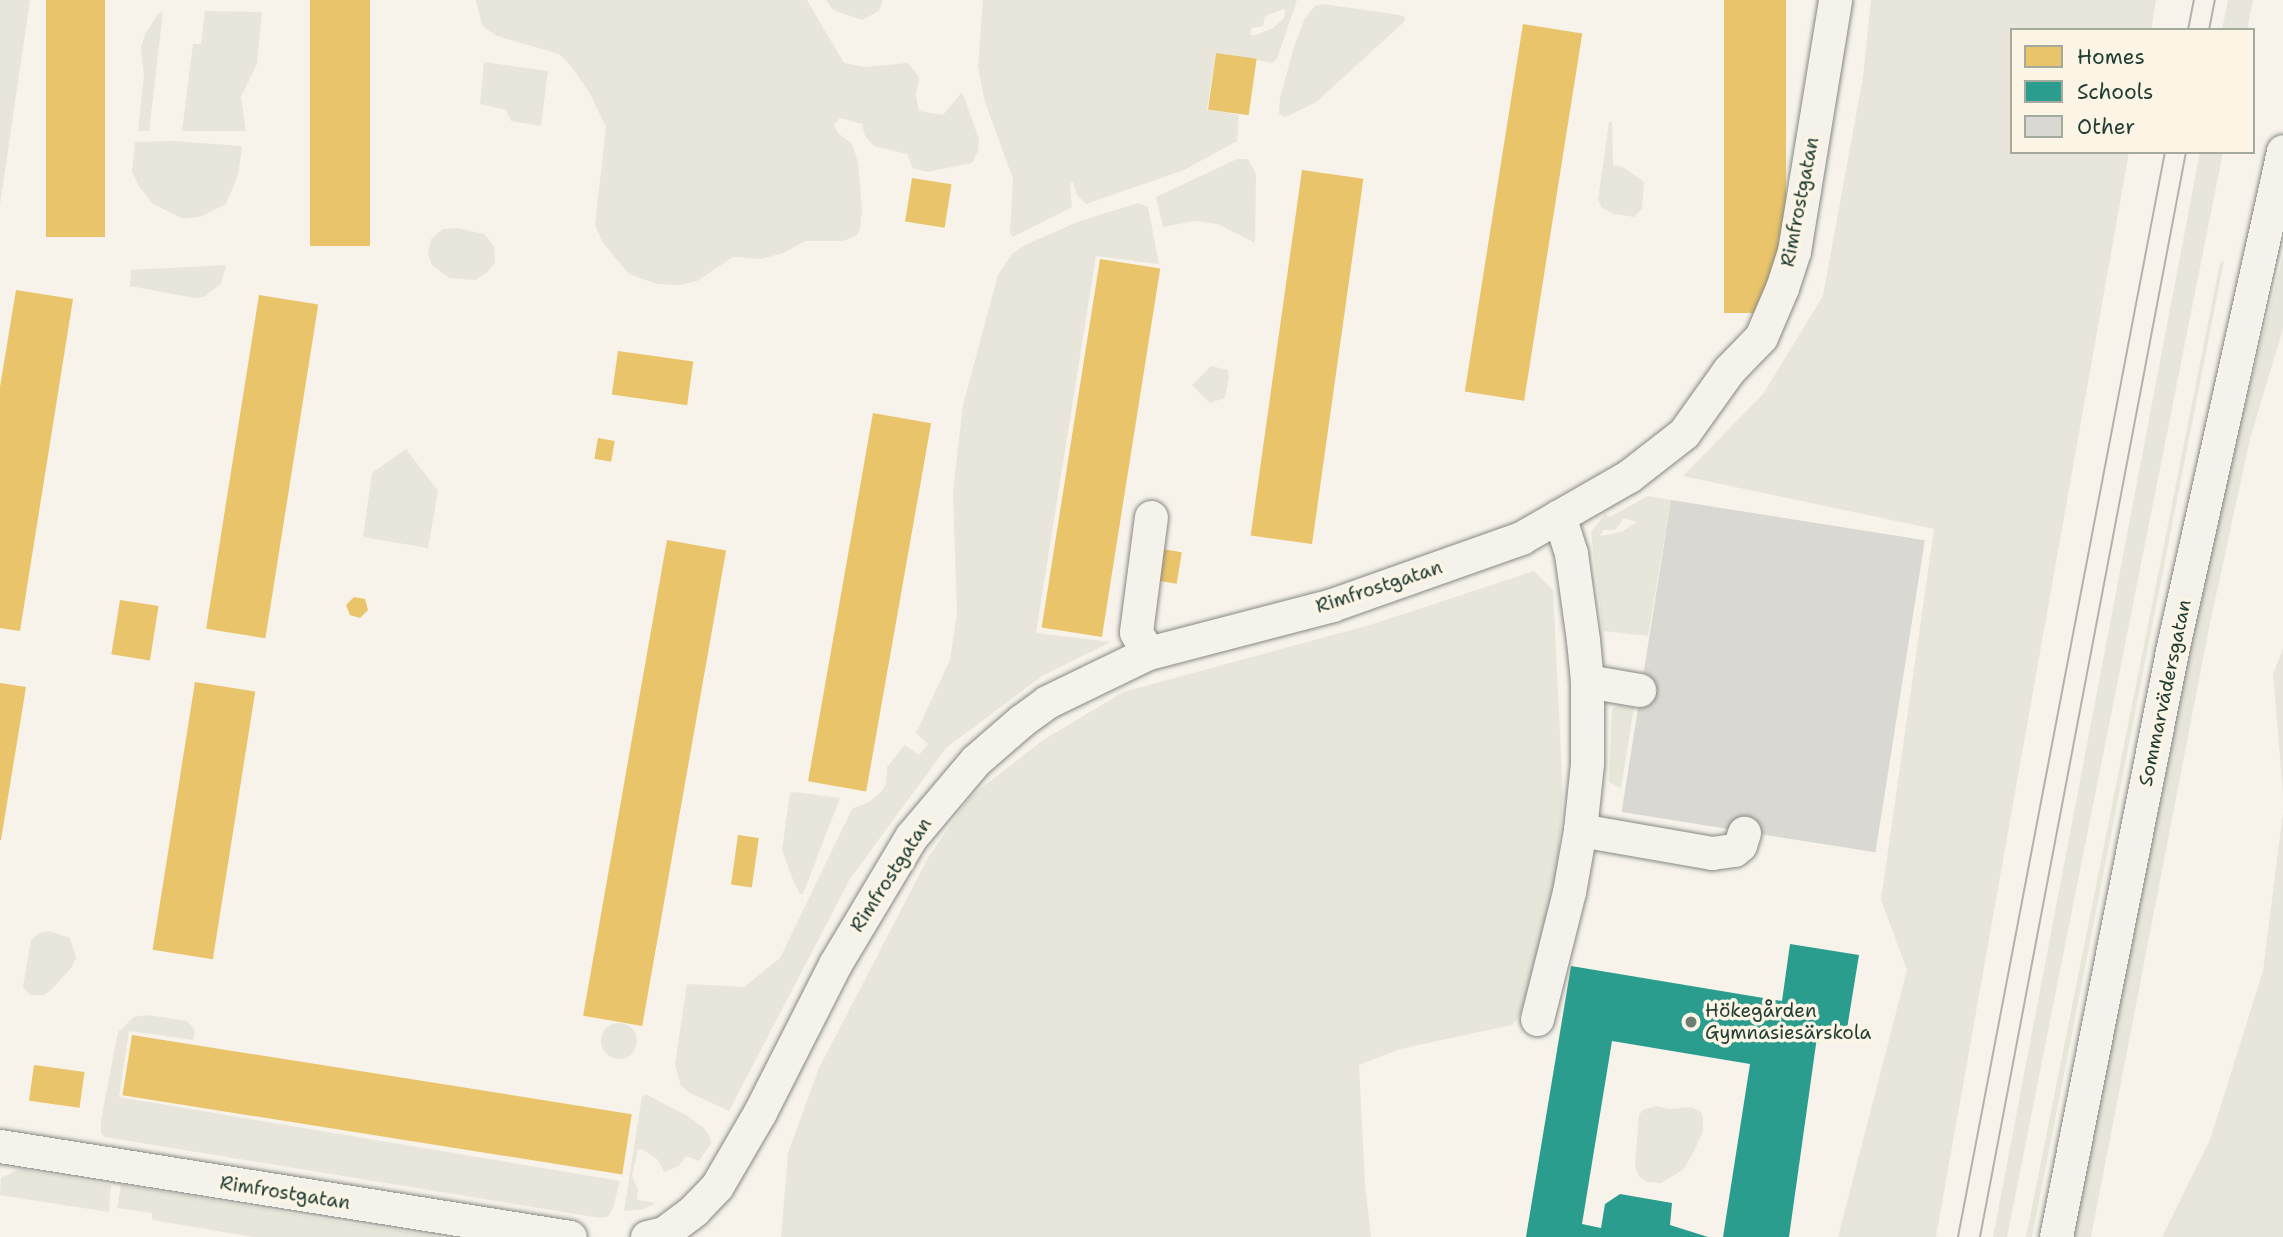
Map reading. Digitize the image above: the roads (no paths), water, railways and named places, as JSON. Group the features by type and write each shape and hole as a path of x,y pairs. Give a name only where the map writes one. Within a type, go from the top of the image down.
{"street":[{"name":"Rimfrostgatan","path":"647,1237 664,1233 695,1210 717,1186 760,1112 835,964 911,837 975,761 1047,702 1148,653 1391,586 1521,538 1629,475 1684,433 1729,370 1760,337 1794,251 1835,0"},
{"name":"Sommarvädersgatan","path":"2056,1237 2172,651 2283,150"},
{"path":"1537,1019 1569,892 1580,830 1587,763 1587,681 1571,553 1559,516"},
{"path":"1148,653 1136,632 1151,517"},
{"path":"1587,681 1640,690"},
{"path":"1580,830 1670,834 1728,853 1740,845 1744,833"},
{"name":"Rimfrostgatan","path":"0,1146 570,1237"}],"tram line":[{"path":"2188,28 2194,0"},
{"path":"2209,28 2215,0"},
{"path":"1958,1237 2165,154"},
{"path":"1980,1237 2186,154"}],"place":[{"name":"Hökegården Gymnasiesärskola","path":"1691,1022"}]}
